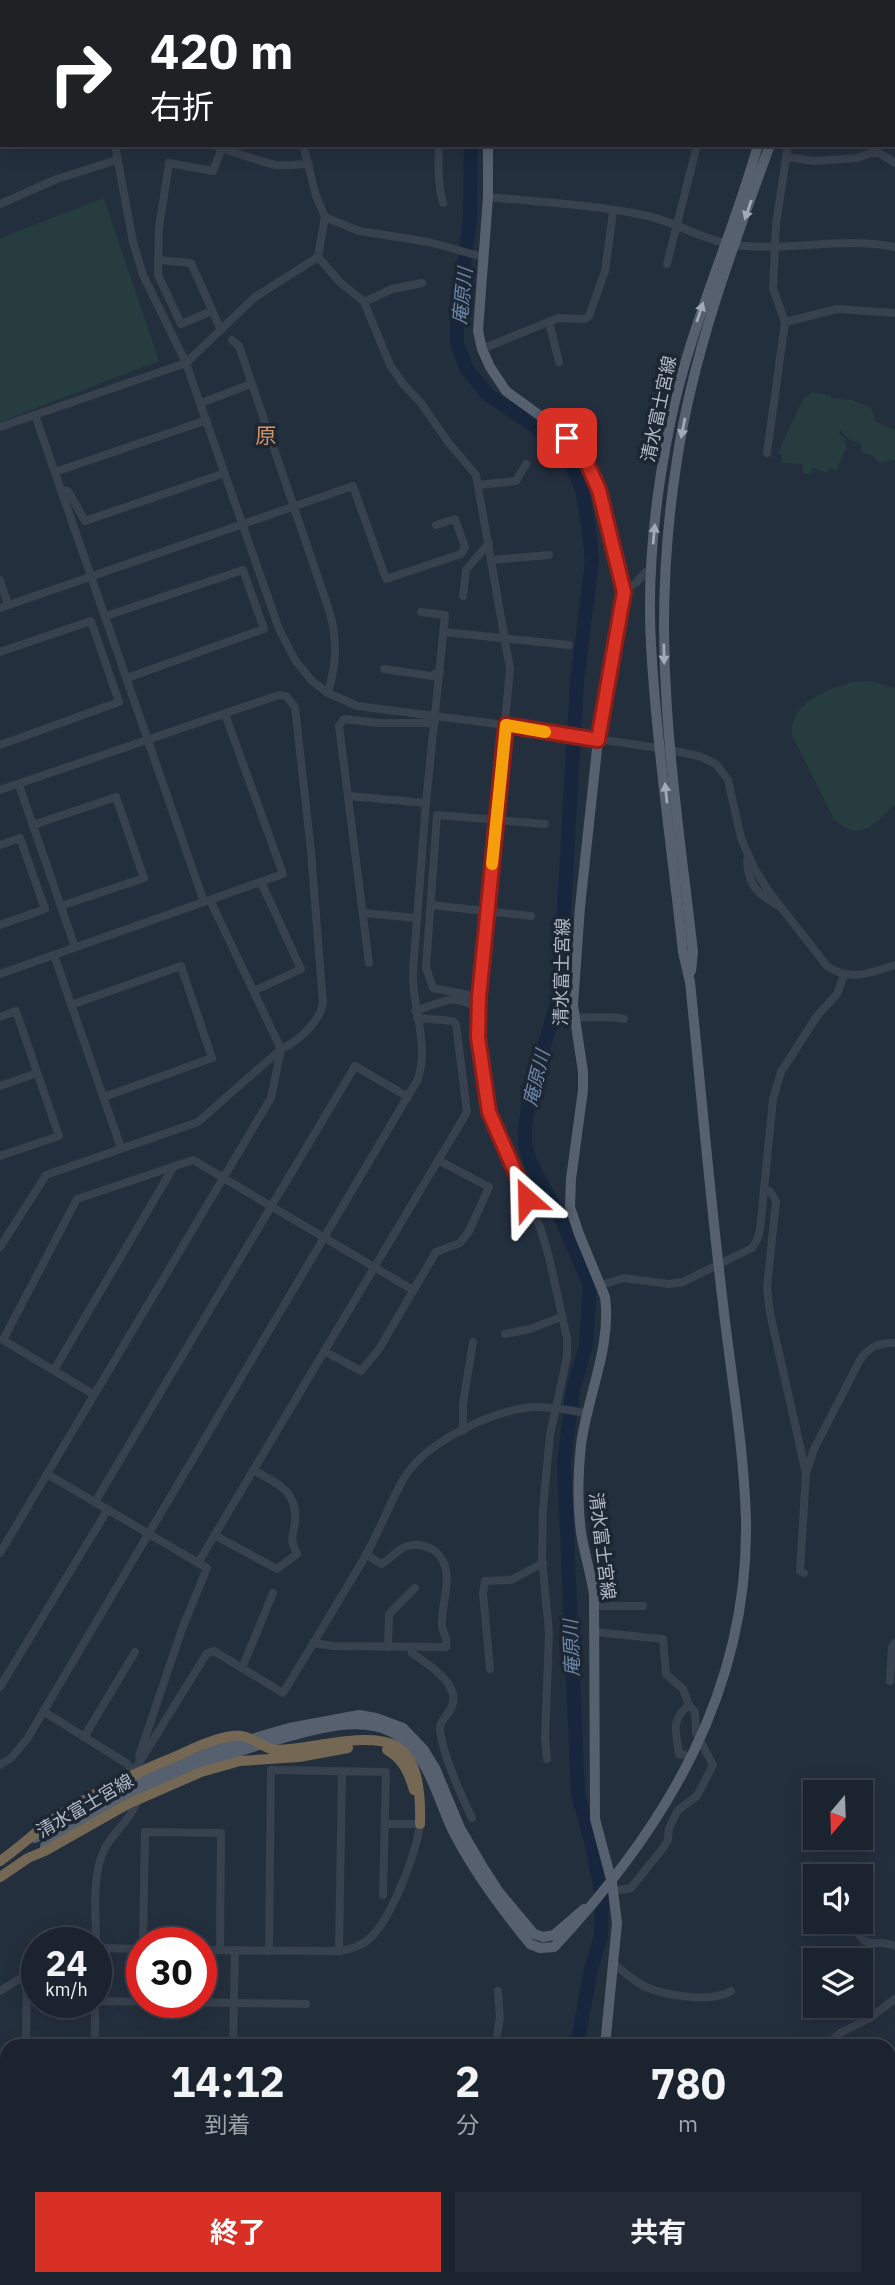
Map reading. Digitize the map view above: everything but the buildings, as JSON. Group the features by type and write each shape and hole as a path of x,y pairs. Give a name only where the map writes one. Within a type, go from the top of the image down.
{"highway":[{"path":"0,1877 28,1858 117,1782 231,1736 244,1736 279,1750 369,1738 387,1742 403,1752 414,1767 419,1786 420,1824"},
{"path":"0,1861 21,1846 63,1827 213,1768 358,1746 379,1746 395,1754 404,1766 415,1797 420,1824"}],"main road":[{"name":"清水富士宮線","path":"488,147 488,197 478,331 482,349 496,378 506,391 556,429 586,461 599,490 624,592 598,740 580,907 574,1017 583,1072 583,1090 570,1179 570,1207 601,1284 606,1317 602,1350 586,1413 578,1495 581,1534 591,1572 594,1606 595,1819 613,1891 618,1935 606,2039"},
{"name":"清水富士宮線","path":"63,1827 159,1783 256,1746 320,1729 358,1724 390,1726 417,1754 428,1772 476,1874 530,1944 540,1948 554,1947 595,1900 660,1815 692,1759 711,1716 732,1649 738,1618 743,1576 745,1493 718,1265 690,982 693,951 651,644 652,573 656,518 669,427 695,327 757,147"},
{"name":"清水富士宮線","path":"666,749 664,604 677,458 700,353 769,147"}],"street":[{"path":"115,147 133,242 143,275 187,363 288,649 302,669 328,693 371,710 435,720 506,725 702,757 721,769 730,788 747,855 759,877 827,966 844,975 865,975 895,965"},
{"path":"0,427 187,363 255,297 318,257 325,217 316,196 304,147"},
{"path":"439,147 437,156 443,203"},
{"path":"667,264 697,147"},
{"path":"767,453 785,322 773,289 776,225 788,147"},
{"path":"212,311 181,324 158,275 159,228 169,163 213,170 217,148 274,165 309,164"},
{"path":"787,157 814,161 857,158 879,153 895,163"},
{"path":"0,204 57,179 117,160"},
{"path":"488,197 648,216 736,245 776,247 870,242 895,247"},
{"path":"482,349 549,321 569,318 585,320 589,316 605,271 613,212"},
{"path":"325,217 359,231 429,242 483,257"},
{"path":"318,257 340,282 364,302 390,365 476,475 506,639 510,669 479,997 478,1037 489,1112 540,1227 550,1257 566,1338 567,1357 546,1464 542,1533 549,1632 544,1739 547,1759"},
{"path":"158,260 191,262 221,330"},
{"path":"364,302 392,289 422,283"},
{"path":"785,322 837,309 895,313"},
{"path":"549,321 559,362"},
{"path":"232,340 239,346 334,630 336,661 328,693"},
{"path":"201,402 251,384"},
{"path":"0,1553 271,1098 281,1049 207,901 35,415"},
{"path":"55,472 207,419"},
{"path":"478,485 516,481 526,464"},
{"path":"61,490 68,491 85,521 225,473"},
{"path":"0,580 4,607 353,486 386,579 461,554 465,547 456,519 436,525"},
{"path":"463,596 466,570 489,543"},
{"path":"492,560 549,555"},
{"path":"106,616 243,570 264,629 127,678"},
{"path":"624,592 646,572 652,573"},
{"path":"0,1765 12,1757 27,1740 418,1079 424,1058 412,984 426,803 445,615 421,612"},
{"path":"0,652 91,621 119,702 0,745"},
{"path":"444,632 569,645"},
{"path":"384,669 432,676 440,671"},
{"path":"0,790 279,695 286,696 295,707 312,851 323,1004 320,1015 291,1045 281,1049 198,1122 46,1175 0,1247"},
{"path":"0,974 282,874 225,713"},
{"path":"369,963 340,726 344,719 378,723 435,720"},
{"path":"19,785 75,947"},
{"path":"349,796 426,803"},
{"path":"33,825 116,797 144,878 61,906"},
{"path":"479,997 432,988 426,968 437,815 545,824"},
{"path":"0,845 20,838 45,909 0,925"},
{"path":"254,991 300,969 261,882"},
{"path":"431,905 531,916"},
{"path":"364,913 416,918"},
{"path":"54,955 121,1148"},
{"path":"71,1005 181,966 212,1058 104,1097"},
{"path":"601,1284 624,1278 669,1284 682,1282 752,1248 757,1240 773,1099 781,1072 817,1016 837,994 844,975"},
{"path":"416,1015 454,999 461,999 479,1009"},
{"path":"0,1017 16,1011 59,1136 0,1156"},
{"path":"198,1563 467,1112 456,1024 453,1021 416,1015"},
{"path":"574,1017 594,1018 608,1015 624,1018"},
{"path":"95,1502 355,1066 408,1097"},
{"path":"0,1086 37,1073"},
{"path":"93,1394 3,1340 78,1199 174,1166 193,1160 413,1290"},
{"path":"324,1350 361,1371 379,1349 436,1252 460,1243 469,1231 489,1187 438,1160"},
{"path":"54,1370 174,1166"},
{"path":"764,1191 770,1191 776,1201 767,1289 770,1313 806,1473 800,1571 804,1573"},
{"path":"505,1334 530,1329 561,1317"},
{"path":"463,1431 463,1404 473,1342"},
{"path":"806,1473 814,1449 860,1360 867,1350 884,1342 895,1343"},
{"path":"134,1771 207,1653 214,1651 283,1693 366,1554 405,1476 435,1447 496,1415 513,1410 534,1407 586,1413"},
{"path":"214,1535 277,1569 297,1554 290,1535 295,1521 291,1495 286,1489 253,1469"},
{"path":"47,1474 207,1568 182,1629 134,1771"},
{"path":"0,1687 108,1509"},
{"path":"313,1643 411,1648 446,1647 448,1644 442,1625 446,1605 446,1580 440,1556 431,1548 420,1545 407,1546 381,1564 366,1554"},
{"path":"490,1669 482,1592 485,1581 511,1580 543,1563"},
{"path":"388,1647 389,1614 415,1588"},
{"path":"242,1668 273,1593"},
{"path":"594,1606 643,1606"},
{"path":"594,1632 663,1639 663,1667 666,1674 683,1689 695,1712 696,1733 713,1765 696,1796 678,1810 663,1848 631,1888 613,1891"},
{"path":"890,1681 892,1647 895,1643"},
{"path":"411,1648 412,1653 442,1674 453,1698 452,1707 441,1722 440,1731 457,1786 472,1818"},
{"path":"85,1737 135,1652"},
{"path":"685,1755 679,1754 675,1724 679,1713 689,1705"},
{"path":"43,1711 134,1771 138,1782 136,1805 106,1847 98,1868 96,1927"},
{"path":"269,1951 271,1770 386,1772 383,1895"},
{"path":"339,1951 342,1771"},
{"path":"144,1927 145,1832 221,1833 220,1950 339,1951 360,1946 380,1926 408,1869 420,1824 385,1824"},
{"path":"859,1934 868,1943 895,1946"},
{"path":"233,2039 235,1950"},
{"path":"615,1965 644,1986 675,1995 707,1998 723,1996 731,1991"},
{"path":"0,1991 21,1978"},
{"path":"496,2039 500,2018 498,1991"},
{"path":"834,2039 895,1999"},
{"path":"112,2002 306,2004"},
{"path":"26,2018 26,2039"},
{"path":"95,2018 95,2039"}],"green space":[{"path":"104,198 159,361 0,422 0,238"},
{"path":"813,392 830,395 831,398 852,400 871,408 876,422 895,430 895,460 879,463 873,456 862,452 860,443 850,440 840,430 839,434 846,439 844,442 847,447 836,470 829,467 827,473 813,467 810,475 803,473 803,464 782,463 782,455 778,453 803,399"},
{"path":"859,681 895,688 895,804 874,824 859,831 843,827 834,819 792,735 797,714 805,705 826,691"}],"waterway":[{"name":"庵原川","path":"471,147 470,219 457,320 457,344 467,369 487,394 549,436 571,463 582,490 592,561 577,682 559,997 529,1099 525,1129 525,1144 530,1162 562,1221 590,1285 586,1346 573,1390 564,1462 578,1794 602,1895 601,1936 591,1969 578,2039"}],"slow traffic":[{"path":"492,864 506,725 545,732"}],"district":[{"name":"原","path":"266,436"}],"route":[{"path":"527,1199 489,1112 478,1037 479,997 506,725 598,740 624,592 599,490 586,461 567,438"}]}
